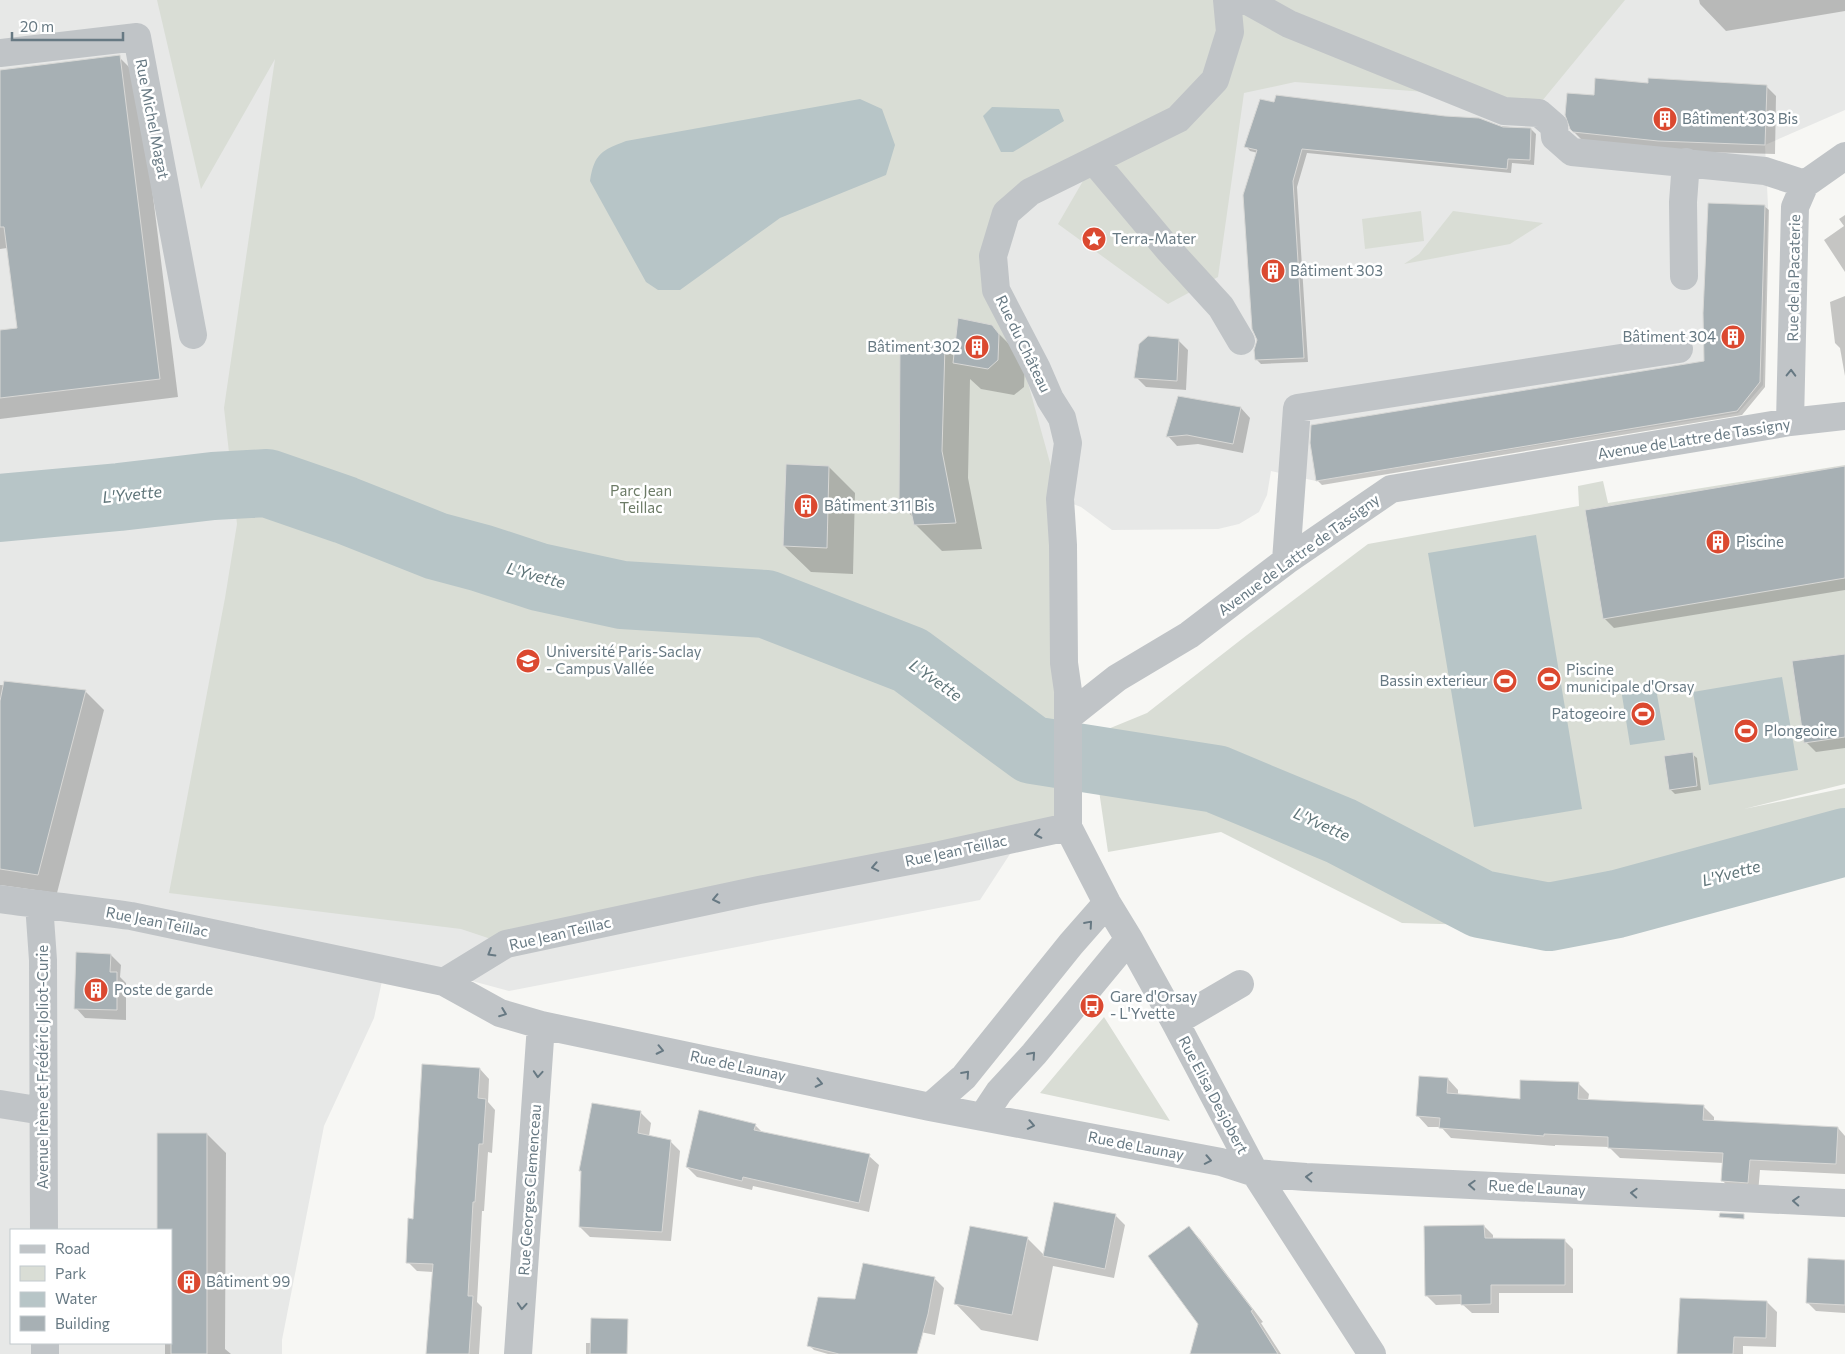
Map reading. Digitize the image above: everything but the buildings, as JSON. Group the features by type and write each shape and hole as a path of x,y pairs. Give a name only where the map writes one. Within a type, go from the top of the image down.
{"street":[{"name":"Rue du Château","path":"1069,716 1064,663 1063,545 1060,499 1068,443 1062,418 996,290 993,256 1006,213 1030,192 1178,119 1215,80 1230,32 1227,0"},
{"path":"1246,0 1289,24 1504,111 1539,113 1554,126 1555,137 1572,152 1765,171 1805,184 1845,156"},
{"name":"Rue Michel Magat","path":"0,53 137,37 193,335"},
{"path":"1094,161 1168,249 1221,307 1241,341"},
{"path":"1684,276 1686,162"},
{"name":"Rue de la Pacaterie","path":"1790,422 1795,207 1805,184"},
{"path":"1286,561 1297,408 1678,349"},
{"name":"Avenue de Lattre de Tassigny","path":"1069,716 1117,678 1189,635 1286,561 1391,489 1790,422 1845,416"},
{"path":"1068,816 1069,716"},
{"name":"Rue Elisa Desjobert","path":"1068,816 1107,903 1175,1022 1255,1173 1372,1354"},
{"name":"Rue Jean Teillac","path":"0,899 132,916 444,982 506,944 749,892 940,855 1068,816"},
{"path":"930,1106 964,1077 1071,944 1107,903"},
{"name":"Avenue Irène et Frédéric Joliot-Curie","path":"39,904 43,960 44,1229"},
{"path":"983,1116 999,1092 1129,939"},
{"name":"Rue de Launay","path":"444,982 500,1013 541,1025 930,1106 1221,1162 1255,1173 1845,1203"},
{"path":"1175,1022 1240,984"},
{"name":"Rue Georges Clemenceau","path":"518,1354 541,1025"},
{"path":"0,1104 43,1111"}],"shaded area":[{"name":"Université Paris-Saclay - Campus Vallée","path":"0,0 1845,0 1845,110 1765,145 1768,206 1763,385 1738,413 1316,481 1271,471 1267,495 1259,512 1239,524 1218,529 1112,530 1081,507 1060,499 1051,791 980,900 509,991 387,958 374,1018 324,1126 282,1340 282,1354 0,1354"}],"green space":[{"name":"Parc Jean Teillac","path":"157,0 1625,0 1542,101 1295,82 1244,93 1218,277 1168,304 1058,224 1094,162 1006,213 993,256 1060,499 1058,822 506,944 461,929 169,893 225,598 237,524 224,408 275,59 201,189"},
{"path":"1421,211 1424,241 1365,249 1362,219"},
{"path":"1453,211 1543,223 1510,244 1404,264 1419,254"},
{"name":"Piscine municipale d'Orsay","path":"1845,465 1845,784 1744,809 1845,788 1845,860 1695,901 1549,927 1402,923 1221,832 1108,852 1091,736 1147,713 1368,544 1579,506 1578,486 1603,481 1608,503"},
{"path":"1104,1017 1170,1121 1040,1093"}],"water":[{"path":"860,99 882,109 895,145 886,175 780,218 680,290 658,290 646,282 590,181 594,165 600,154 626,141"},
{"path":"992,107 1059,109 1064,121 1013,152 1001,152 983,116"},
{"name":"Bassin exterieur","path":"1536,535 1582,809 1474,827 1428,553"},
{"name":"Plongeoire","path":"1782,677 1798,770 1709,785 1693,692"},
{"name":"Patogeoire","path":"1655,683 1665,740 1630,745 1621,689"}],"waterway":[{"name":"L'Yvette","path":"0,508 213,486 267,483 345,510 436,546 539,577 622,595 766,604 910,660 1032,750 1216,779 1341,831 1481,904 1549,917 1617,904 1845,842"}],"place":[{"name":"Bâtiment 303 Bis","path":"1665,119"},
{"name":"Terra-Mater","path":"1094,239"},
{"name":"Bâtiment 303","path":"1273,271"},
{"name":"Bâtiment 304","path":"1733,337"},
{"name":"Bâtiment 302","path":"977,347"},
{"name":"Bâtiment 311 Bis","path":"806,506"},
{"name":"Piscine","path":"1718,542"},
{"name":"Université Paris-Saclay - Campus Vallée","path":"528,661"},
{"name":"Piscine municipale d'Orsay","path":"1549,679"},
{"name":"Bassin exterieur","path":"1505,681"},
{"name":"Patogeoire","path":"1643,714"},
{"name":"Plongeoire","path":"1746,731"},
{"name":"Poste de garde","path":"96,990"},
{"name":"Gare d'Orsay - L'Yvette","path":"1092,1006"},
{"name":"Bâtiment 99","path":"189,1282"}]}
